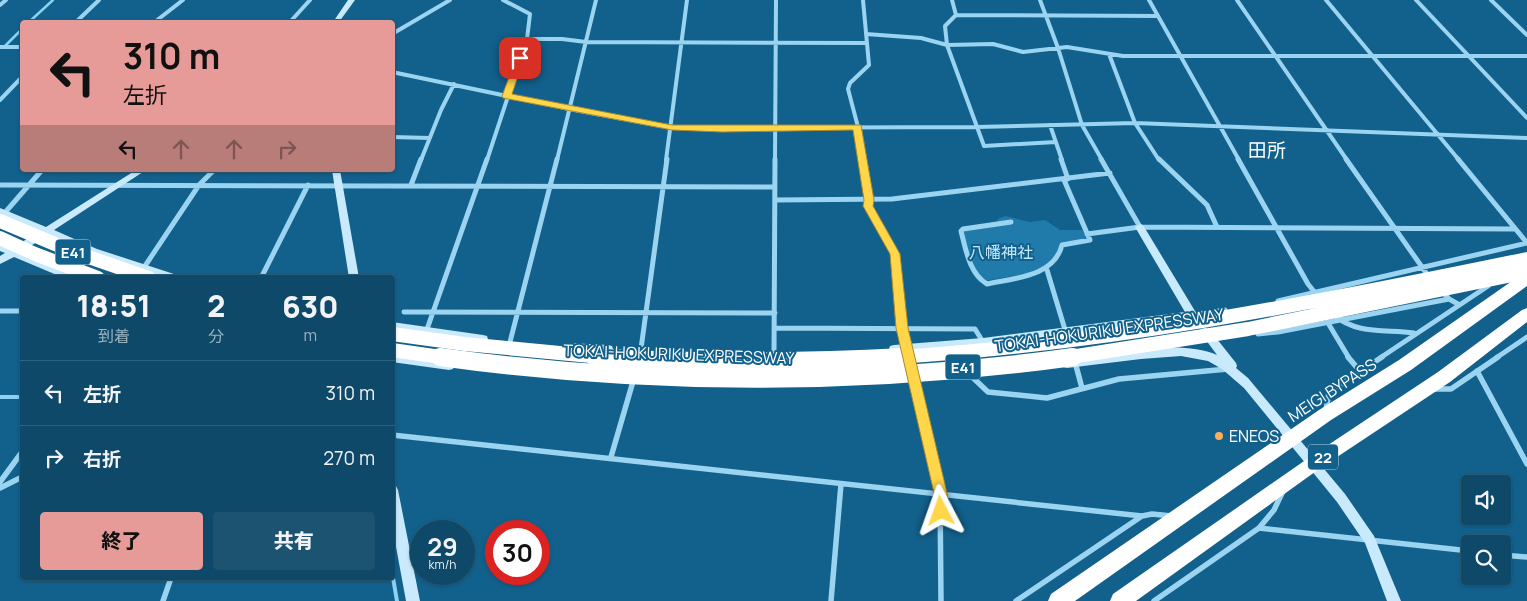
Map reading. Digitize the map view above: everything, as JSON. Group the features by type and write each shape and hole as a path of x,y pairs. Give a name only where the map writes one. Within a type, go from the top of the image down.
{"highway":[{"name":"E41","path":"1,216 56,245 110,266 146,273"},
{"name":"E41","path":"0,238 34,254 90,275"},
{"name":"TOKAI-HOKURIKU EXPRESSWAY","path":"395,334 515,350 605,358 713,362 900,357 981,350 1140,331 1278,308 1527,259"},
{"name":"TOKAI-HOKURIKU EXPRESSWAY","path":"395,350 508,366 603,373 709,377 806,377 900,372 986,366 1152,346 1328,314 1527,272"},
{"name":"MEIGI BYPASS","path":"1058,601 1325,415 1404,365 1527,278"},
{"name":"22","path":"1120,601 1313,464 1425,389 1527,314"}],"street":[{"path":"0,5 6,0"},
{"path":"78,20 99,0"},
{"path":"157,20 182,0"},
{"path":"292,20 310,0"},
{"path":"337,20 352,0"},
{"path":"395,32 450,0"},
{"path":"426,332 480,186 507,96 527,40 530,14 503,0"},
{"path":"510,342 551,186 596,0"},
{"path":"611,457 641,351 662,186 672,128 687,0"},
{"path":"774,354 776,0"},
{"path":"863,0 869,65 850,83 848,89 858,127 869,200 868,206 895,254 902,328 940,493 941,601"},
{"path":"952,0 956,15"},
{"path":"1040,0 1058,48 1082,125 1191,315 1341,498 1370,540 1394,601"},
{"path":"1149,0 1221,126 1276,228 1315,293 1339,321 1358,329 1401,330 1414,333"},
{"path":"1237,0 1422,269 1449,299 1458,304"},
{"path":"1326,0 1527,243"},
{"path":"1416,0 1527,118"},
{"path":"1491,0 1527,34"},
{"path":"1056,142 984,146 947,45 945,26 956,15 1158,16"},
{"path":"866,34 921,38 947,45 993,44 1023,52 1067,48 1123,56 1527,56"},
{"path":"527,40 866,43"},
{"path":"0,47 20,47"},
{"path":"1109,54 1135,123 1161,162 1208,205 1218,227"},
{"path":"395,73 569,109 672,128 977,127 1135,123 1527,138"},
{"path":"0,100 20,79"},
{"path":"410,185 454,84"},
{"path":"1011,222 963,229 961,231 974,272 980,282 987,284 1047,270 1062,254 1062,245 1090,240 1066,179 1050,125"},
{"path":"395,137 430,138"},
{"path":"40,172 1,216 146,273 199,185 212,172"},
{"path":"0,261 139,172"},
{"path":"336,172 354,275"},
{"path":"775,200 905,199 930,194 1110,173"},
{"path":"0,185 775,187"},
{"path":"263,275 308,185"},
{"path":"1087,234 1140,227 1514,229"},
{"path":"1240,308 1422,269 1476,254 1527,243"},
{"path":"0,247 67,275"},
{"path":"1325,415 1329,392 1414,333 1527,259"},
{"path":"1047,270 1082,388"},
{"path":"1210,339 1278,332 1449,299"},
{"path":"395,327 510,342 641,351 774,354 906,349 983,342 1230,309"},
{"path":"0,311 20,311"},
{"path":"404,312 774,313"},
{"path":"1328,323 1349,358 1359,370"},
{"path":"775,328 975,329 983,342"},
{"path":"1425,389 1450,389 1527,337"},
{"path":"395,358 500,372 633,383 774,386 913,379 1076,364 1179,352 1209,356 1230,368 1247,385"},
{"path":"968,374 988,392 1047,398 1119,379 1230,368"},
{"path":"1477,371 1527,464"},
{"path":"395,435 611,457 1142,516 1152,514 1180,516"},
{"path":"0,482 20,455"},
{"path":"0,488 20,478"},
{"path":"1154,601 1259,528 1272,516 1281,501 1286,483"},
{"path":"830,601 841,484"},
{"path":"1016,601 1142,516"},
{"path":"1259,528 1461,550"},
{"path":"396,529 414,601"},
{"path":"1511,556 1527,557"},
{"path":"163,601 170,580"}],"green space":[{"name":"八幡神社","path":"1005,216 1030,222 1045,220 1060,230 1082,230 1090,240 1062,245 1047,270 979,282 973,275 963,229 996,225 998,219"}],"waterway":[{"path":"31,20 53,0"},
{"path":"5,46 20,31"},
{"path":"0,397 20,397"},
{"path":"393,580 397,601"}],"place":[{"name":"ENEOS","path":"1219,436"}],"district":[{"name":"田所","path":"1267,150"}],"route":[{"path":"520,58 507,96 569,109 672,128 858,127 869,200 868,206 895,254 902,328 940,493 941,511"}]}
